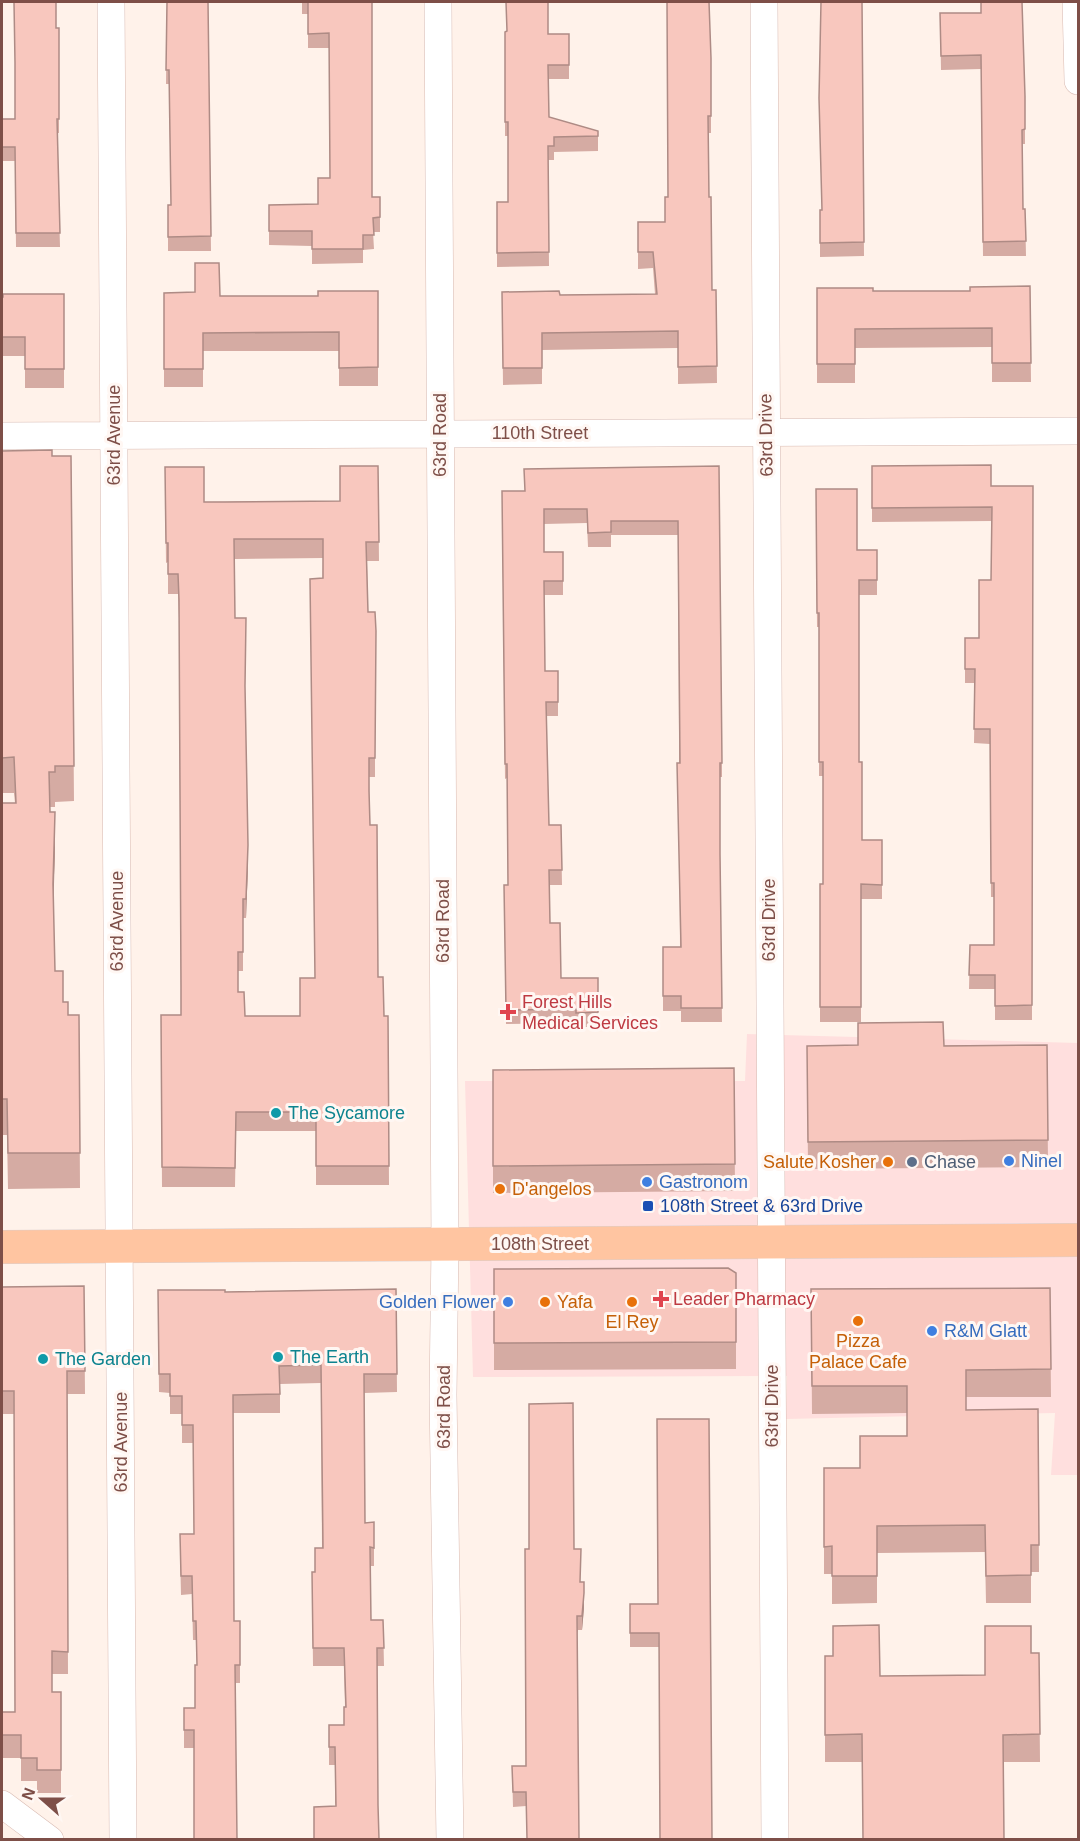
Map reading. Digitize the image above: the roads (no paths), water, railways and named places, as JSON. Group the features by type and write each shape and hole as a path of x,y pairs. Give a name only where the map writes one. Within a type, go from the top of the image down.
{"main road":[{"name":"108th Street","path":"2,1247 1078,1240"}],"street":[{"name":"63rd Avenue","path":"111,2 123,1839"},
{"name":"63rd Road","path":"438,2 445,1245 443,1395 450,1839"},
{"name":"63rd Drive","path":"764,2 775,1839"},
{"path":"1076,2 1078,81"},
{"name":"110th Street","path":"2,436 1078,430"},
{"path":"2,1804 51,1839"}],"place":[{"name":"Forest Hills Medical Services","path":"508,1012"},
{"name":"The Sycamore","path":"276,1113"},
{"name":"Ninel","path":"1009,1161"},
{"name":"Salute Kosher","path":"888,1162"},
{"name":"Chase","path":"912,1162"},
{"name":"Gastronom","path":"647,1182"},
{"name":"D'angelos","path":"500,1189"},
{"name":"108th Street & 63rd Drive","path":"648,1206"},
{"name":"Leader Pharmacy","path":"661,1299"},
{"name":"Golden Flower","path":"508,1302"},
{"name":"Yafa","path":"545,1302"},
{"name":"El Rey","path":"632,1302"},
{"name":"Pizza Palace Cafe","path":"858,1321"},
{"name":"R&M Glatt","path":"932,1331"},
{"name":"The Earth","path":"278,1357"},
{"name":"The Garden","path":"43,1359"}]}
